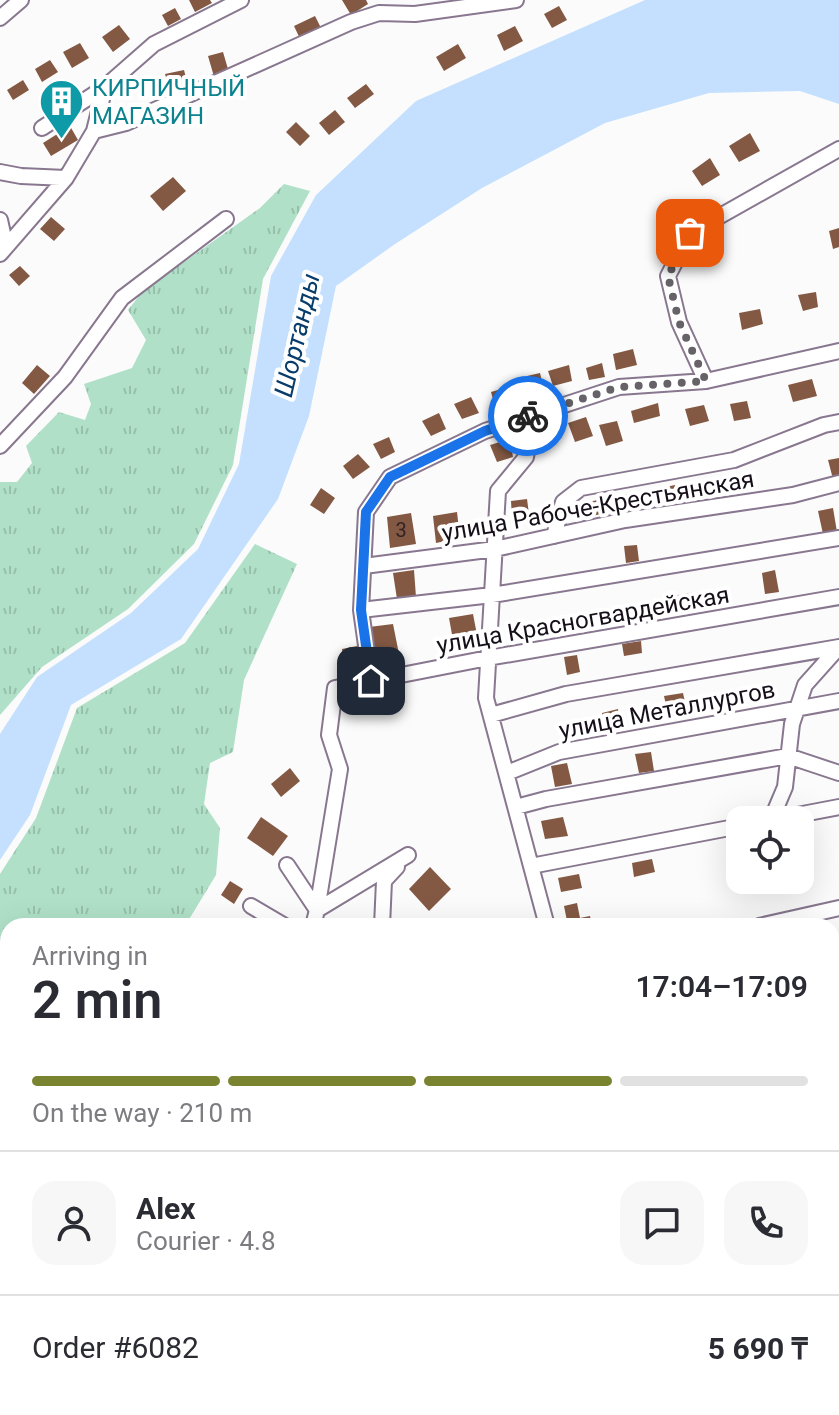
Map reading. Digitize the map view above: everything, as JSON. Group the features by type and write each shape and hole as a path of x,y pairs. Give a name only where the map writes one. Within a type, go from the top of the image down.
{"street":[{"path":"0,18 21,0"},
{"path":"42,128 105,87 154,44 241,0"},
{"path":"94,131 126,123 379,7 415,14 516,0"},
{"path":"3,250 66,178 94,131 105,87"},
{"path":"706,381 679,322 668,276 690,233 839,149"},
{"path":"0,172 66,178"},
{"path":"0,446 65,377 122,298 226,219"},
{"path":"0,220 3,250"},
{"path":"371,681 361,610 366,512 390,477 485,431 619,387 706,381 839,351"},
{"path":"521,418 530,436 526,457 498,491 486,698 545,918"},
{"path":"554,536 563,502 581,488 734,460 839,422"},
{"name":"улица Рабоче-Крестьянская","path":"364,566 495,549 625,520 793,495 839,483"},
{"path":"361,610 492,595 839,538"},
{"name":"улица Красногвардейская","path":"317,910 340,769 329,735 335,688 839,597"},
{"path":"491,715 566,694 839,647"},
{"path":"777,806 785,787 792,724 805,685 839,647"},
{"name":"улица Металлургов","path":"507,773 559,752 839,701"},
{"path":"516,807 788,756 839,773"},
{"path":"814,812 839,807"},
{"path":"531,866 726,829"},
{"path":"315,918 317,910 408,855 384,881 382,918"},
{"path":"287,865 317,910"},
{"path":"251,906 271,918"},
{"path":"795,918 839,908"}],"green space":[{"path":"284,184 310,191 263,279 233,465 194,544 128,609 42,667 0,715 0,482 17,482 32,463 26,446 59,412 85,420 91,404 84,384 132,368 146,340 128,310 142,292 260,208"},
{"path":"255,544 297,564 244,680 233,752 210,763 204,804 220,828 216,875 190,918 0,918 0,874 36,818 77,708 185,643"}],"water":[{"name":"Шортанды","path":"645,0 839,0 839,104 800,91 709,93 605,123 482,188 336,286 309,416 278,499 181,639 71,705 30,815 0,860 0,734 37,677 131,613 198,549 239,464 271,276 316,195 416,101"}],"building":[{"path":"189,0 210,0 212,3 195,12"},
{"path":"342,0 366,0 368,4 351,15"},
{"path":"559,6 567,20 552,28 544,14"},
{"path":"175,8 181,19 168,26 162,15"},
{"path":"315,16 323,32 302,43 294,26"},
{"path":"119,25 130,39 113,52 102,37"},
{"path":"515,26 523,41 504,51 497,35"},
{"path":"80,43 89,58 72,68 63,52"},
{"path":"458,44 466,58 444,71 436,57"},
{"path":"223,52 230,76 215,80 208,56"},
{"path":"50,60 58,72 42,82 35,69"},
{"path":"184,70 188,86 170,90 165,74"},
{"path":"23,80 29,90 13,100 7,90"},
{"path":"366,84 374,94 355,108 347,98"},
{"path":"335,110 345,122 329,135 319,123"},
{"path":"296,122 310,136 300,146 286,132"},
{"name":"КИРПИЧНЫЙ МАГАЗИН","path":"70,126 78,140 51,156 43,143"},
{"path":"750,133 760,151 739,162 729,146"},
{"path":"710,158 720,175 702,186 692,171"},
{"path":"173,177 186,191 163,211 150,196"},
{"path":"51,217 65,229 54,241 40,229"},
{"path":"839,228 839,247 833,249 829,231"},
{"path":"20,266 30,276 19,286 9,275"},
{"path":"816,292 818,307 803,311 798,295"},
{"path":"760,309 763,324 742,330 739,313"},
{"path":"633,349 637,365 616,370 613,354"},
{"path":"602,363 605,377 589,380 586,368"},
{"path":"37,365 50,376 34,394 22,383"},
{"path":"569,365 572,381 553,386 548,371"},
{"path":"540,373 545,394 533,396 527,376"},
{"path":"812,379 817,396 793,402 788,385"},
{"path":"515,385 519,400 495,406 491,392"},
{"path":"471,397 479,413 462,419 454,404"},
{"path":"747,401 751,418 734,421 730,404"},
{"path":"658,403 660,416 634,423 631,411"},
{"path":"704,405 709,421 690,426 685,409"},
{"path":"439,413 446,429 431,436 422,421"},
{"path":"586,417 593,436 575,442 568,423"},
{"path":"617,421 623,441 606,446 599,425"},
{"path":"389,437 395,452 381,459 373,444"},
{"path":"510,439 513,457 497,462 490,445"},
{"path":"358,454 370,467 353,479 343,466"},
{"path":"839,458 839,477 833,479 828,460"},
{"path":"675,485 678,503 659,506 656,489"},
{"path":"321,488 335,498 324,514 310,505"},
{"path":"632,493 636,510 619,513 616,497"},
{"path":"527,499 529,514 512,518 511,501"},
{"path":"603,499 607,513 586,517 583,503"},
{"path":"833,508 837,532 823,534 818,511"},
{"path":"457,512 460,538 436,543 433,516"},
{"path":"411,513 416,544 390,548 387,517"},
{"path":"637,545 639,561 626,563 624,546"},
{"path":"414,570 416,597 397,599 393,573"},
{"path":"775,570 779,592 765,594 762,573"},
{"path":"694,592 697,609 677,613 674,596"},
{"path":"473,614 479,645 455,651 449,618"},
{"path":"393,624 399,654 375,660 369,627"},
{"path":"641,641 642,653 624,656 622,644"},
{"path":"362,645 365,666 343,669 342,649"},
{"path":"577,655 580,672 567,675 564,657"},
{"path":"683,693 688,716 669,719 664,696"},
{"path":"618,709 621,728 606,731 602,713"},
{"path":"651,752 654,771 639,773 635,754"},
{"path":"567,763 572,784 555,787 551,766"},
{"path":"290,768 300,781 281,797 271,784"},
{"path":"261,817 288,836 273,856 247,838"},
{"path":"563,817 568,836 545,839 541,821"},
{"path":"652,859 655,872 634,877 632,863"},
{"path":"430,867 451,889 429,911 409,889"},
{"path":"579,874 582,888 561,892 558,878"},
{"path":"230,881 243,889 234,904 221,895"},
{"path":"577,903 580,918 566,918 564,906"}],"way so far":[{"path":"528,416 619,387 706,381 679,322 668,276 690,233"}],"place":[{"name":"КИРПИЧНЫЙ МАГАЗИН","path":"61,141"}],"route":[{"path":"371,681 361,610 366,512 390,477 485,431 528,416"}]}
